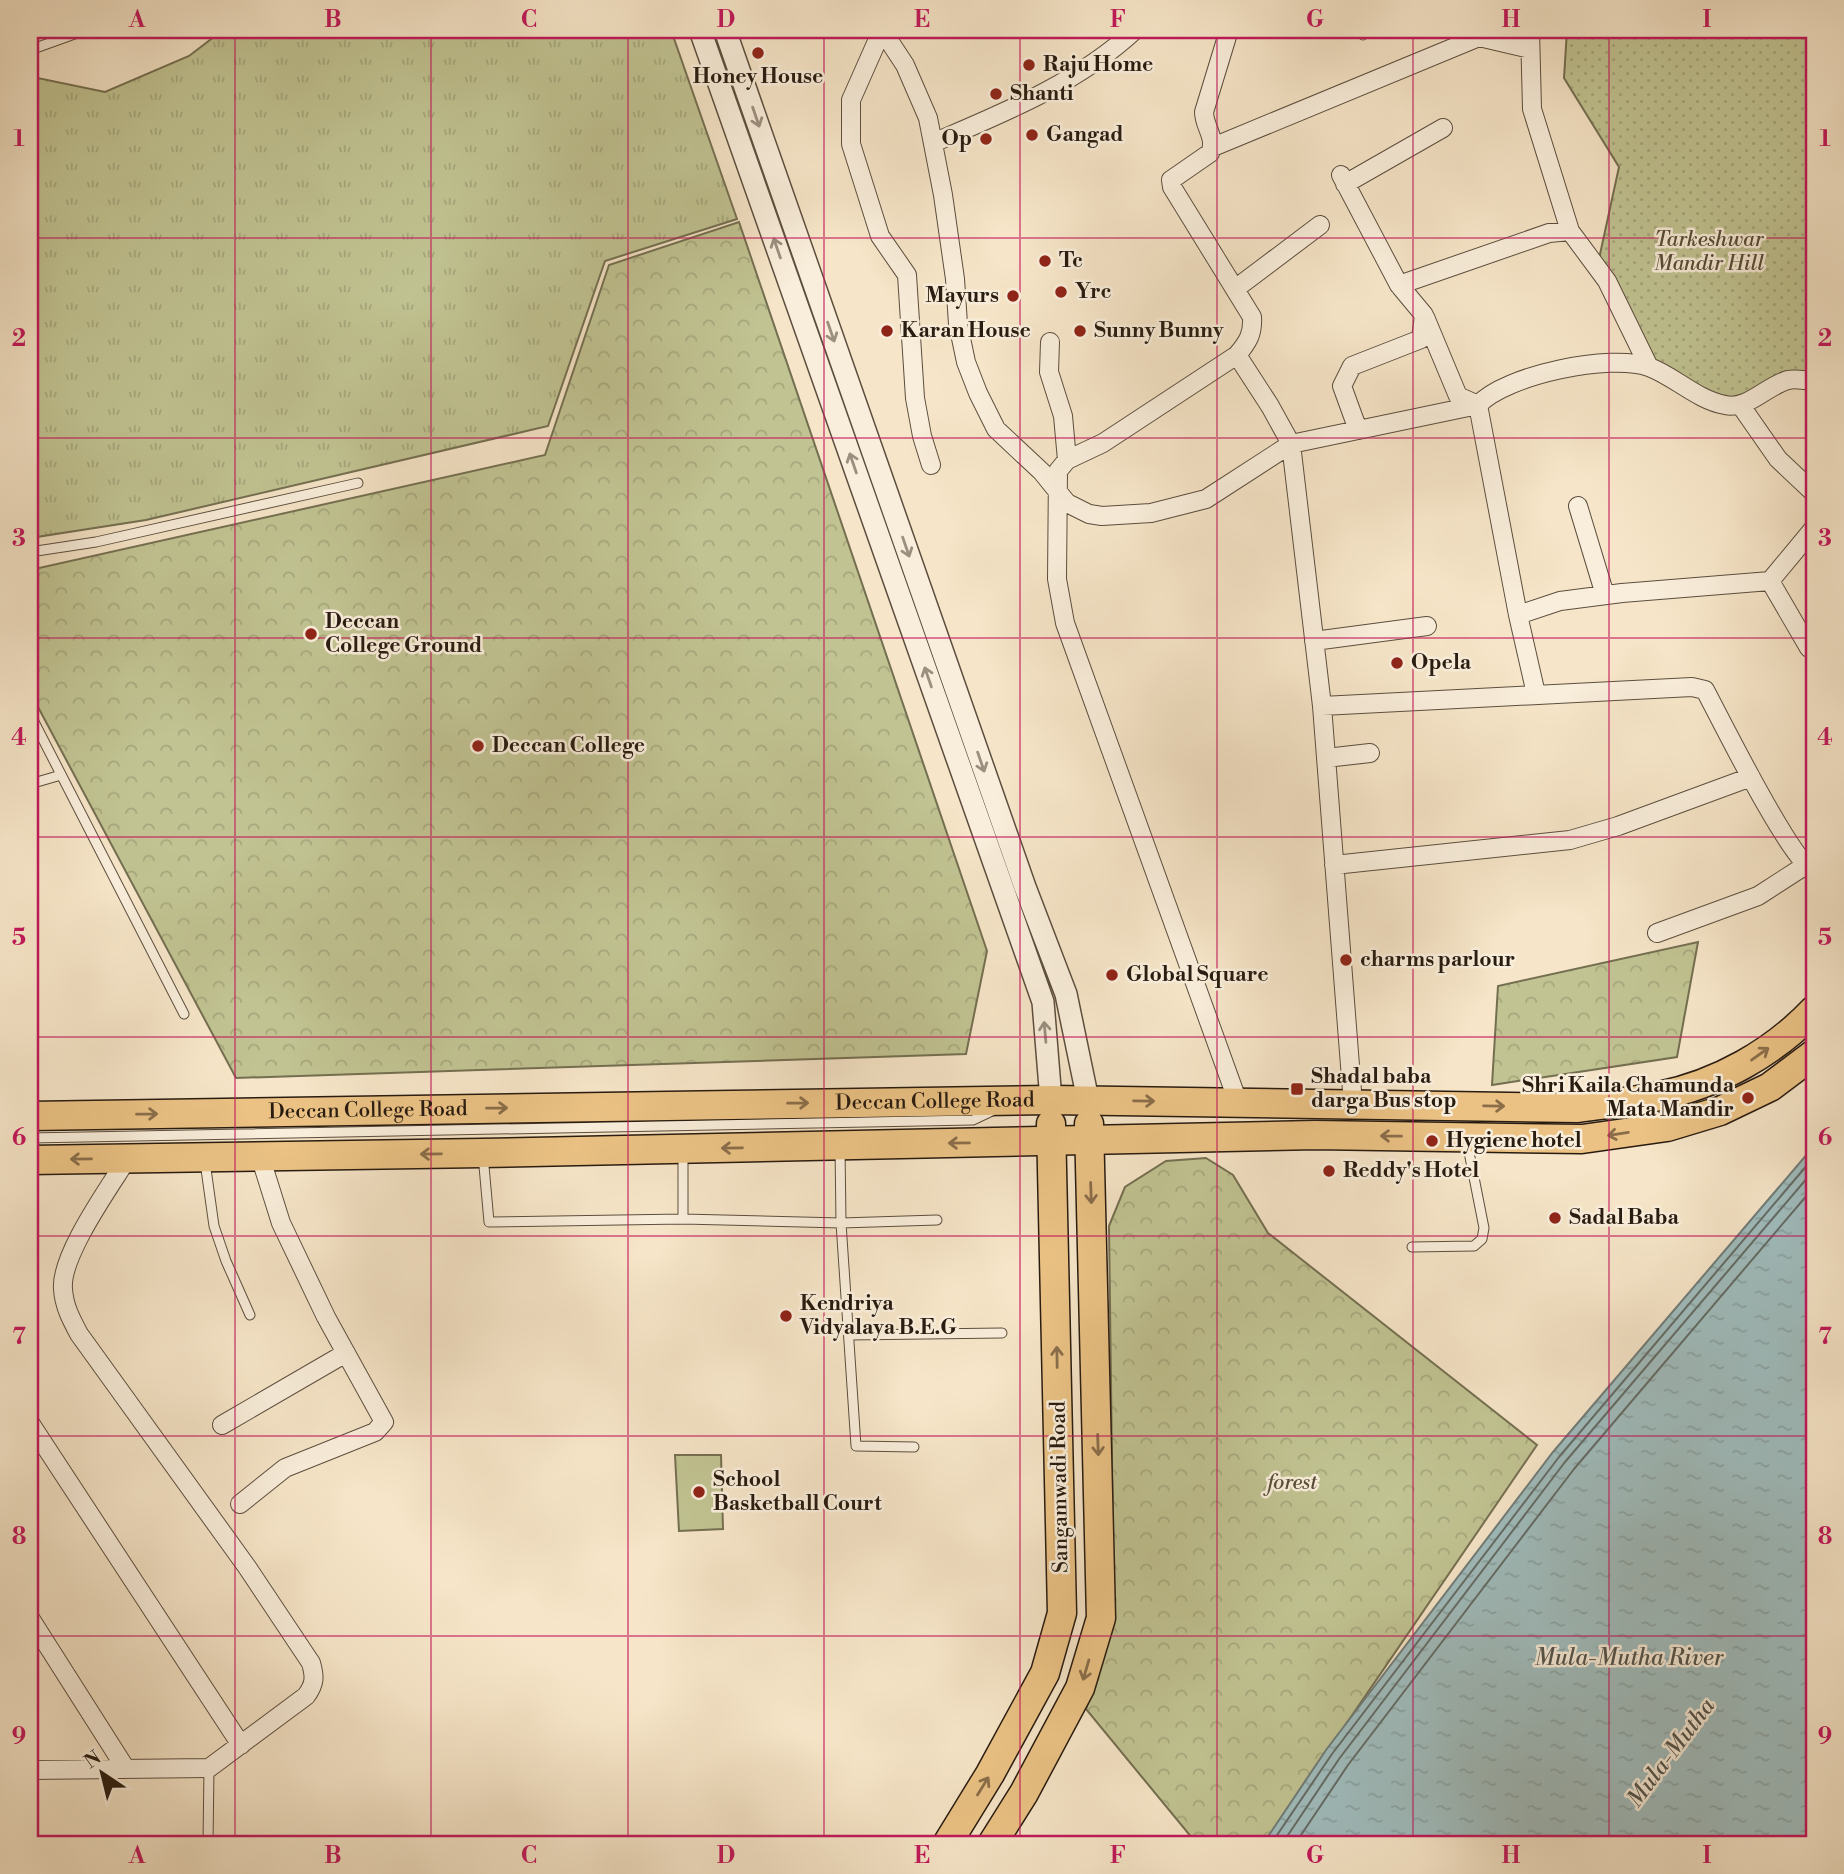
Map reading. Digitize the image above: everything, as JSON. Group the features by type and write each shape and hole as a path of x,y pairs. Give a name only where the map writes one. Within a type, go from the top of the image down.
{"main road":[{"name":"Deccan College Road","path":"30,1116 1051,1100 1578,1108 1660,1096 1709,1081 1754,1059 1801,1024 1814,1010"},
{"name":"Deccan College Road","path":"30,1160 840,1145 995,1134 1052,1140 1315,1135 1582,1139 1667,1127 1720,1111 1770,1087 1814,1054"},
{"name":"Sangamwadi Road","path":"947,1844 1045,1674 1062,1613 1051,1100"},
{"name":"Sangamwadi Road","path":"992,1844 1024,1793 1080,1688 1101,1618 1088,1100"}],"street":[{"path":"700,30 1043,1002 1051,1100"},
{"path":"725,30 1021,874 1066,994 1088,1100"},
{"path":"931,465 915,398 907,275 880,236 851,144 851,100 882,30 905,65 928,118 943,195 955,279 958,324 966,362 978,393 996,429 1042,472 1067,503 1089,514 1102,516 1151,513 1206,499 1291,444 1478,405 1485,397 1514,383 1565,367 1619,364 1649,367 1687,390 1725,405 1741,406 1791,379 1814,382"},
{"path":"933,143 1061,83 1117,47 1135,30"},
{"path":"1228,30 1204,112 1213,147 1210,153 1171,180 1172,187 1252,317 1253,330 1248,342 1237,355 1103,443 1067,460 1058,471 1057,491 1058,579 1065,624 1238,1102"},
{"path":"1530,30 1532,109 1570,231 1607,281 1649,367"},
{"path":"1213,147 1479,37 1530,49"},
{"path":"1443,128 1343,179 1399,285 1424,315 1458,396 1478,405"},
{"path":"1235,289 1321,225"},
{"path":"1399,285 1549,233 1570,231"},
{"path":"1357,430 1342,386 1352,366 1421,339 1424,315"},
{"path":"1050,342 1049,372 1063,416 1067,460"},
{"path":"1237,355 1291,444 1322,706 1353,1104"},
{"path":"1478,405 1518,615 1536,694"},
{"path":"1741,406 1778,458 1814,493"},
{"path":"1578,506 1605,595"},
{"path":"1518,615 1560,601 1605,595 1770,582 1814,528"},
{"path":"1770,582 1809,648"},
{"path":"1314,641 1427,626"},
{"path":"1322,706 1692,687 1705,690 1790,844 1810,868 1758,896 1657,933"},
{"path":"1326,758 1370,753"},
{"path":"1335,865 1570,841 1751,777"},
{"path":"240,1504 285,1468 375,1432 384,1422 281,1223 260,1156"},
{"path":"30,1770 209,1768 306,1696 314,1686 311,1663 247,1567 79,1334 66,1309 62,1286 66,1264 127,1159"},
{"path":"222,1425 346,1353"},
{"path":"30,1423 241,1745"},
{"path":"30,1618 126,1769"}],"lane":[{"path":"30,50 80,32 111,30"},
{"path":"30,552 96,542 358,483"},
{"path":"30,714 184,1014"},
{"path":"30,784 61,775"},
{"path":"30,1138 973,1120 1014,1101"},
{"path":"973,1120 995,1134"},
{"path":"1412,1247 1474,1246 1482,1239 1484,1228 1466,1137"},
{"path":"840,1145 841,1223 856,1446 914,1447"},
{"path":"683,1149 683,1219"},
{"path":"482,1153 489,1222 683,1219 841,1223 937,1220"},
{"path":"204,1157 214,1226 250,1315"},
{"path":"849,1335 1002,1333"},
{"path":"208,1844 209,1768"}],"green space":[{"path":"223,30 671,30 737,219 605,261 548,426 146,520 30,538 30,80 33,77 105,92 189,56"},
{"name":"Tarkeshwar Mandir Hill","path":"1567,30 1814,30 1814,388 1790,379 1725,405 1645,359 1597,268 1619,167 1564,78"},
{"path":"739,222 987,951 966,1054 236,1078 30,692 30,570 545,455 609,265"},
{"path":"1698,942 1677,1057 1492,1085 1498,986"},
{"name":"forest","path":"1206,1158 1233,1175 1268,1233 1537,1445 1264,1844 1197,1844 1086,1709 1114,1619 1109,1226 1125,1187 1166,1161"},
{"name":"School Basketball Court","path":"675,1455 721,1455 723,1529 679,1531"}],"water":[{"name":"Mula-Mutha River","path":"1814,1146 1814,1844 1263,1844 1326,1750 1553,1452"}],"place":[{"name":"Honey House","path":"758,53"},
{"name":"Raju Home","path":"1029,65"},
{"name":"Shanti","path":"996,94"},
{"name":"Gangad","path":"1032,135"},
{"name":"Op","path":"986,139"},
{"name":"Tc","path":"1045,261"},
{"name":"Yrc","path":"1061,292"},
{"name":"Mayurs","path":"1013,296"},
{"name":"Karan House","path":"887,331"},
{"name":"Sunny Bunny","path":"1080,331"},
{"name":"Deccan College Ground","path":"311,634"},
{"name":"Opela","path":"1397,663"},
{"name":"Deccan College","path":"478,746"},
{"name":"charms parlour","path":"1346,960"},
{"name":"Global Square","path":"1112,975"},
{"name":"Shadal baba darga Bus stop","path":"1297,1089"},
{"name":"Shri Kaila Chamunda Mata Mandir","path":"1748,1098"},
{"name":"Hygiene hotel","path":"1432,1141"},
{"name":"Reddy's Hotel","path":"1329,1171"},
{"name":"Sadal Baba","path":"1555,1218"},
{"name":"Kendriya Vidyalaya B.E.G","path":"786,1316"},
{"name":"School Basketball Court","path":"699,1492"}],"water label":[{"name":"Mula-Mutha","path":"1671,1753"}]}
